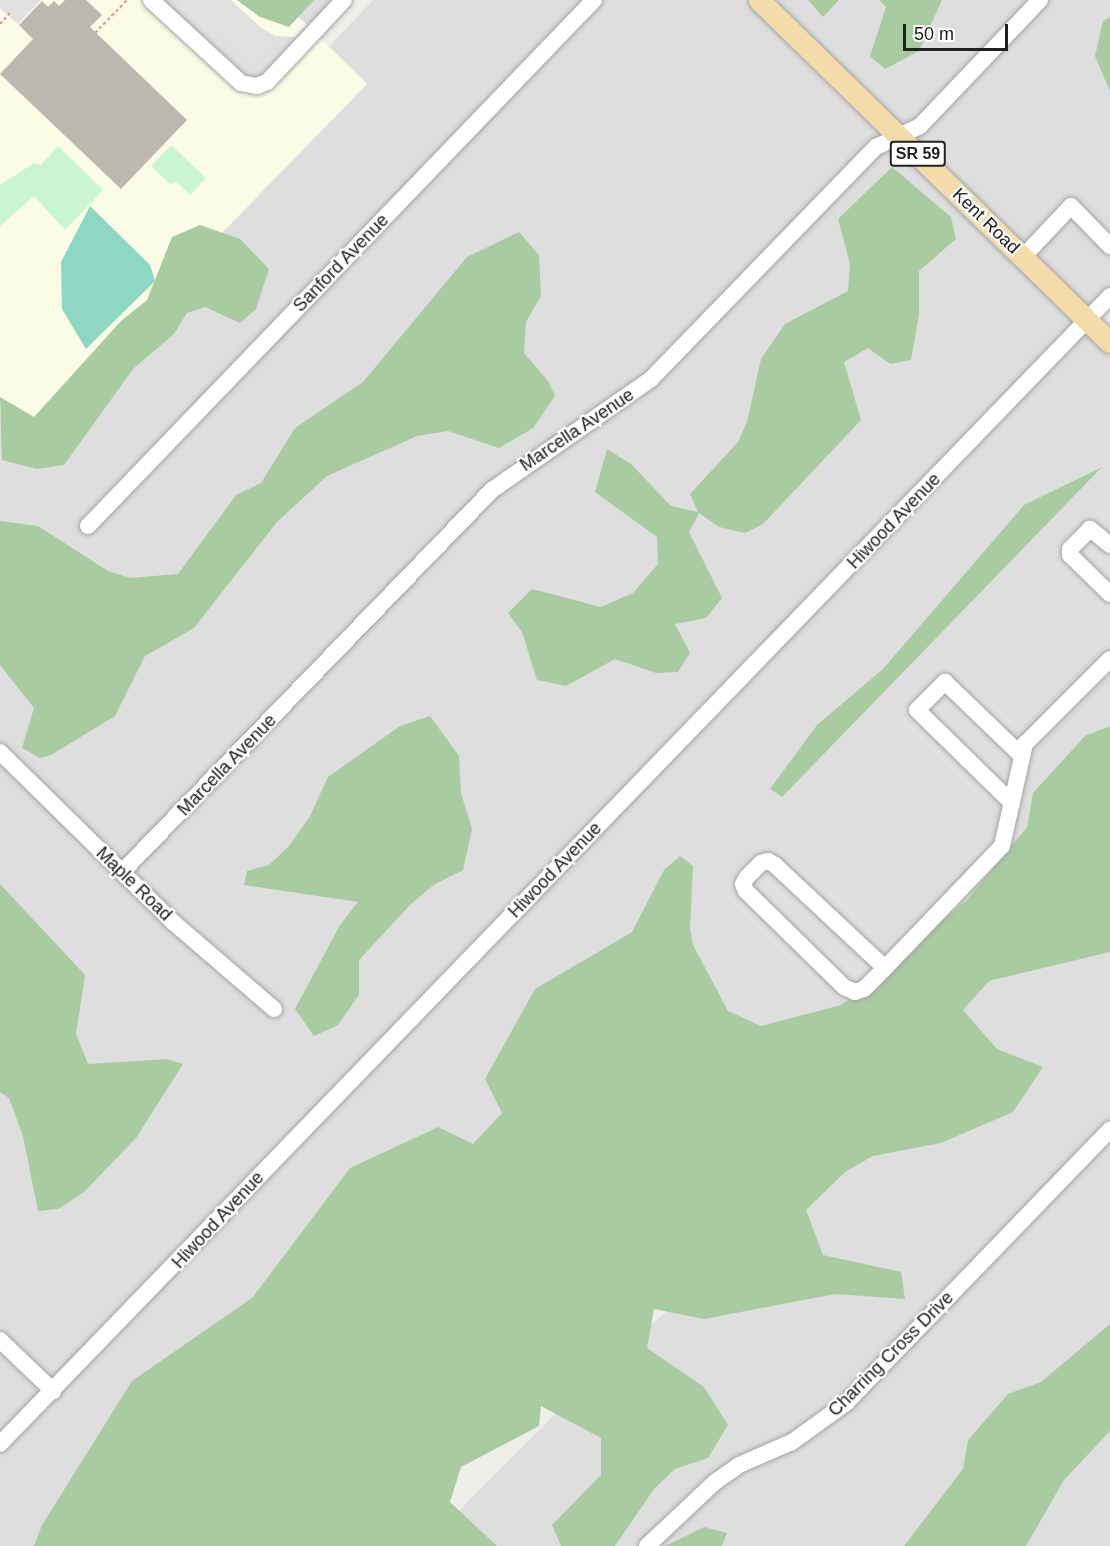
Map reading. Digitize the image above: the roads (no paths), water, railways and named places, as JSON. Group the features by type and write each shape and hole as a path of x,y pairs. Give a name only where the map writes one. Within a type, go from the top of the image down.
{"main road":[{"name":"Kent Road","path":"759,0 1110,342"}],"street":[{"path":"152,0 241,84 250,85 267,82 344,0"},
{"name":"Sanford Avenue","path":"88,526 594,0"},
{"name":"Marcella Avenue","path":"122,872 492,490 651,379 876,147 920,126 1040,0"},
{"path":"1023,256 1071,207 1110,246"},
{"name":"Hiwood Avenue","path":"0,1444 1110,296"},
{"path":"1110,545 1090,529 1070,549 1070,555 1110,594"},
{"path":"885,968 775,865 768,861 761,863 747,877 743,884 746,891 844,987 855,992 864,989 885,968 1002,846 1025,744 1110,659"},
{"path":"1012,803 917,710 945,682 1022,756"},
{"name":"Maple Road","path":"0,752 240,984 274,1009"},
{"name":"Charring Cross Drive","path":"647,1546 715,1482 739,1465 792,1442 846,1403 1110,1130"},
{"path":"0,1340 53,1391"}]}
